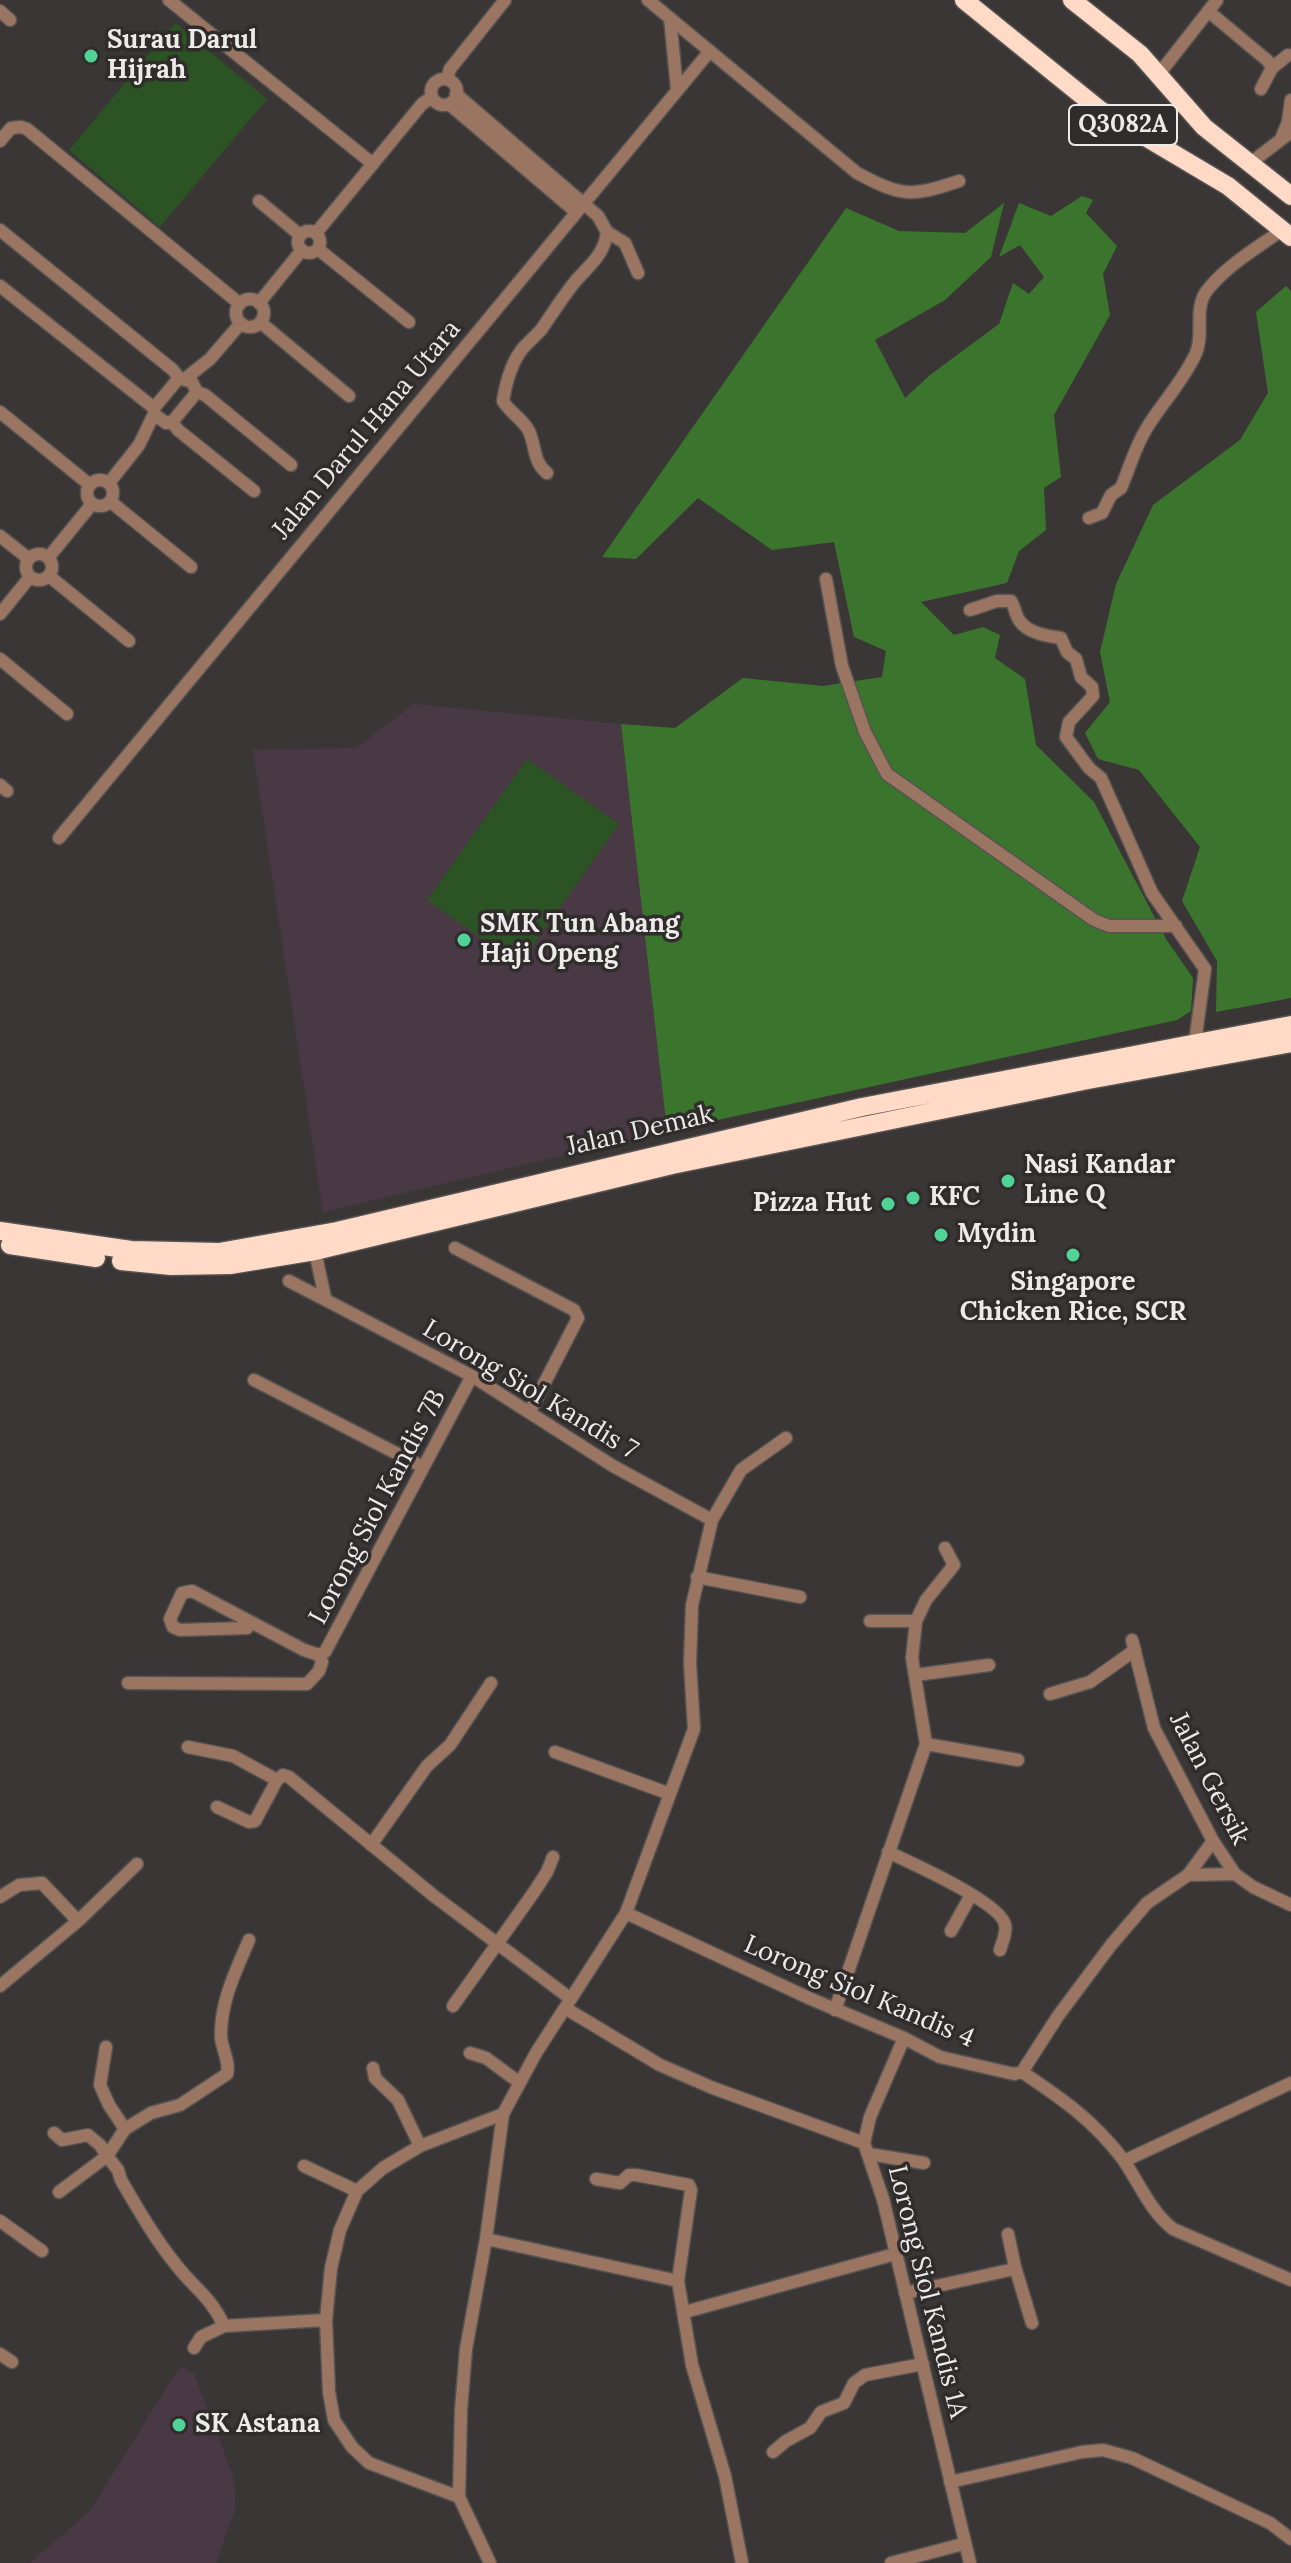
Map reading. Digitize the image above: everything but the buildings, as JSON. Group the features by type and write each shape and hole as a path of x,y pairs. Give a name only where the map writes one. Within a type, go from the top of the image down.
{"highway":[{"name":"Q3082A","path":"964,0 1100,110 1228,186 1286,234"},
{"path":"1072,0 1140,54 1204,127 1291,196"},
{"name":"Jalan Demak","path":"0,1231 131,1250 219,1252 337,1231 862,1107 1291,1025"},
{"name":"Jalan Demak","path":"0,1243 71,1255 171,1266 230,1265 315,1251 672,1165 1088,1080 1291,1043"}],"street":[{"path":"169,0 373,164"},
{"path":"648,0 857,173 889,190 920,194 959,181"},
{"path":"1159,74 1217,0"},
{"path":"447,79 450,69 499,2"},
{"path":"1208,11 1268,61 1272,68"},
{"path":"670,18 677,89"},
{"name":"Jalan Darul Hana Utara","path":"59,838 710,51"},
{"path":"1261,89 1272,68 1288,55"},
{"path":"447,79 434,84 432,97 440,104 452,99"},
{"path":"447,79 455,86 452,99"},
{"path":"316,233 422,104 432,97"},
{"path":"452,99 580,207 598,216 607,232 625,243 638,273"},
{"path":"1249,164 1286,135 1291,100"},
{"path":"1,139 16,126 27,129 240,304"},
{"path":"259,201 300,235"},
{"path":"0,230 291,465"},
{"path":"306,231 316,233 320,239 318,249 310,253 302,250 298,241 300,235 306,231"},
{"path":"547,473 538,466 524,422 503,401 505,389 511,368 521,350 540,330 579,277 601,255 607,232"},
{"path":"1089,518 1102,513 1111,495 1121,488 1127,467 1146,429 1198,349 1198,314 1202,298 1232,266 1286,234"},
{"path":"318,249 409,322"},
{"path":"259,303 302,250"},
{"path":"0,286 254,491"},
{"path":"249,299 259,303 264,313 260,322 249,327 241,323 236,315 240,304 249,299"},
{"path":"260,322 349,396"},
{"path":"109,483 139,445 169,422 189,384 241,323"},
{"path":"139,445 154,411 189,384"},
{"path":"0,412 90,485"},
{"path":"97,480 109,483 114,491 111,502 101,507 92,504 87,493 90,485 97,480"},
{"path":"111,502 191,567"},
{"path":"48,558 92,504"},
{"path":"0,536 29,559"},
{"path":"40,554 48,558 52,565 49,576 39,580 30,577 25,566 29,559 40,554"},
{"path":"49,576 129,641"},
{"path":"0,614 30,577"},
{"path":"826,579 842,666 865,732 875,754 894,781 1094,920 1109,926 1176,926"},
{"path":"970,610 997,601 1011,601 1019,620 1026,627 1061,638 1067,652 1076,659 1081,677 1094,691 1088,703 1069,722 1066,737 1089,768 1101,778 1152,893 1205,969 1195,1042"},
{"path":"0,659 67,714"},
{"path":"455,1248 574,1310 578,1318 530,1411"},
{"path":"315,1251 325,1298"},
{"name":"Lorong Siol Kandis 7","path":"289,1281 472,1376 613,1466 712,1520"},
{"name":"Lorong Siol Kandis 7B","path":"128,1683 307,1684 319,1671 322,1662 319,1655 325,1652 472,1376"},
{"path":"254,1380 423,1467"},
{"path":"490,2563 459,2497 461,2410 466,2349 486,2239 503,2114 626,1913 694,1729 690,1663 692,1605 712,1520 741,1470 786,1438"},
{"path":"835,2010 926,1744 912,1658 916,1621 926,1600 954,1565 945,1548"},
{"path":"697,1577 800,1597"},
{"path":"250,1622 247,1628 237,1630 180,1630 173,1627 170,1619 186,1590 319,1655"},
{"path":"870,1621 916,1621"},
{"name":"Jalan Gersik","path":"1050,1694 1090,1682 1134,1645 1154,1728 1213,1841 1235,1874 1253,1887 1291,1905"},
{"path":"916,1675 989,1665"},
{"path":"371,1845 427,1766 450,1745 491,1683"},
{"path":"926,1744 1018,1760"},
{"path":"188,1747 237,1757 277,1780"},
{"path":"555,1752 670,1794"},
{"path":"217,1807 249,1822 255,1821 277,1780 283,1775 289,1777 568,2004 660,2065 866,2148 924,2163"},
{"path":"1022,2072 1058,2016 1111,1945 1147,1903 1188,1875 1213,1841"},
{"path":"888,1852 954,1883 1003,1919 1005,1929 1000,1950"},
{"path":"453,2006 547,1872 553,1857"},
{"path":"0,1986 78,1921 137,1864"},
{"path":"1188,1875 1235,1874"},
{"path":"0,1897 19,1885 42,1883 78,1921"},
{"path":"951,1931 971,1895"},
{"name":"Lorong Siol Kandis 4","path":"626,1913 951,2061 1014,2074 1022,2072 1090,2120 1124,2161 1160,2219 1173,2229 1291,2280"},
{"path":"59,2192 107,2156 125,2129 151,2113 180,2105 227,2074 229,2068 221,2040 224,2005 249,1940"},
{"name":"Lorong Siol Kandis 1A","path":"904,2038 870,2117 866,2148 923,2364 963,2544 970,2563"},
{"path":"106,2047 100,2085 125,2129"},
{"path":"470,2053 486,2058 520,2083"},
{"path":"373,2068 375,2078 398,2100 420,2146"},
{"path":"1124,2161 1291,2083"},
{"path":"459,2497 369,2463 352,2447 334,2420 329,2392 326,2320 331,2268 340,2230 357,2191 383,2168 420,2146 503,2114"},
{"path":"54,2133 62,2140 88,2135 100,2145 118,2170 155,2237 217,2311 224,2326"},
{"path":"304,2166 357,2191"},
{"path":"596,2179 620,2183 629,2175 636,2175 689,2185 691,2190 678,2281 692,2365 725,2476 742,2563"},
{"path":"0,2221 42,2251"},
{"path":"1008,2234 1032,2323"},
{"path":"486,2239 678,2281"},
{"path":"685,2312 895,2254"},
{"path":"905,2293 961,2283 1015,2267"},
{"path":"194,2348 201,2337 224,2326 326,2320"},
{"path":"0,2354 12,2362"},
{"path":"773,2452 810,2428 821,2412 844,2403 854,2383 865,2375 923,2364"},
{"path":"950,2482 1103,2450 1132,2458 1270,2523 1291,2539"},
{"path":"891,2563 963,2544"}],"shaded area":[{"name":"SMK Tun Abang Haji Openg","path":"414,704 621,724 667,1131 323,1212 253,750 356,748"},
{"name":"SK Astana","path":"180,2366 194,2374 233,2476 236,2507 216,2563 30,2563 90,2511"}],"green space":[{"path":"175,23 267,99 160,227 69,150"},
{"path":"1082,196 1093,200 1086,213 1117,246 1103,274 1110,315 1054,415 1061,477 1044,488 1046,530 1019,551 1007,583 921,602 954,635 983,627 1000,635 995,658 1025,679 1036,745 1094,802 1166,939 1193,978 1191,1011 1177,1020 667,1131 621,724 675,728 743,678 823,686 882,677 886,651 854,637 834,542 772,550 698,498 636,559 602,557 846,208 899,231 965,233 1004,203 991,257 945,300 875,340 905,398 930,375 999,324 1013,283 1029,294 1044,277 1020,245 999,257 1019,203 1051,216"},
{"path":"1286,286 1291,291 1291,998 1216,1012 1217,961 1182,901 1200,847 1139,770 1098,759 1085,733 1110,702 1100,652 1116,584 1153,505 1240,440 1268,393 1256,312"},
{"path":"527,759 619,824 519,965 427,900"}],"place":[{"name":"Surau Darul Hijrah","path":"91,56"},
{"name":"SMK Tun Abang Haji Openg","path":"464,940"},
{"name":"Nasi Kandar Line Q","path":"1008,1181"},
{"name":"KFC","path":"913,1198"},
{"name":"Pizza Hut","path":"888,1204"},
{"name":"Mydin","path":"941,1235"},
{"name":"Singapore Chicken Rice, SCR","path":"1073,1255"},
{"name":"SK Astana","path":"179,2425"}]}
